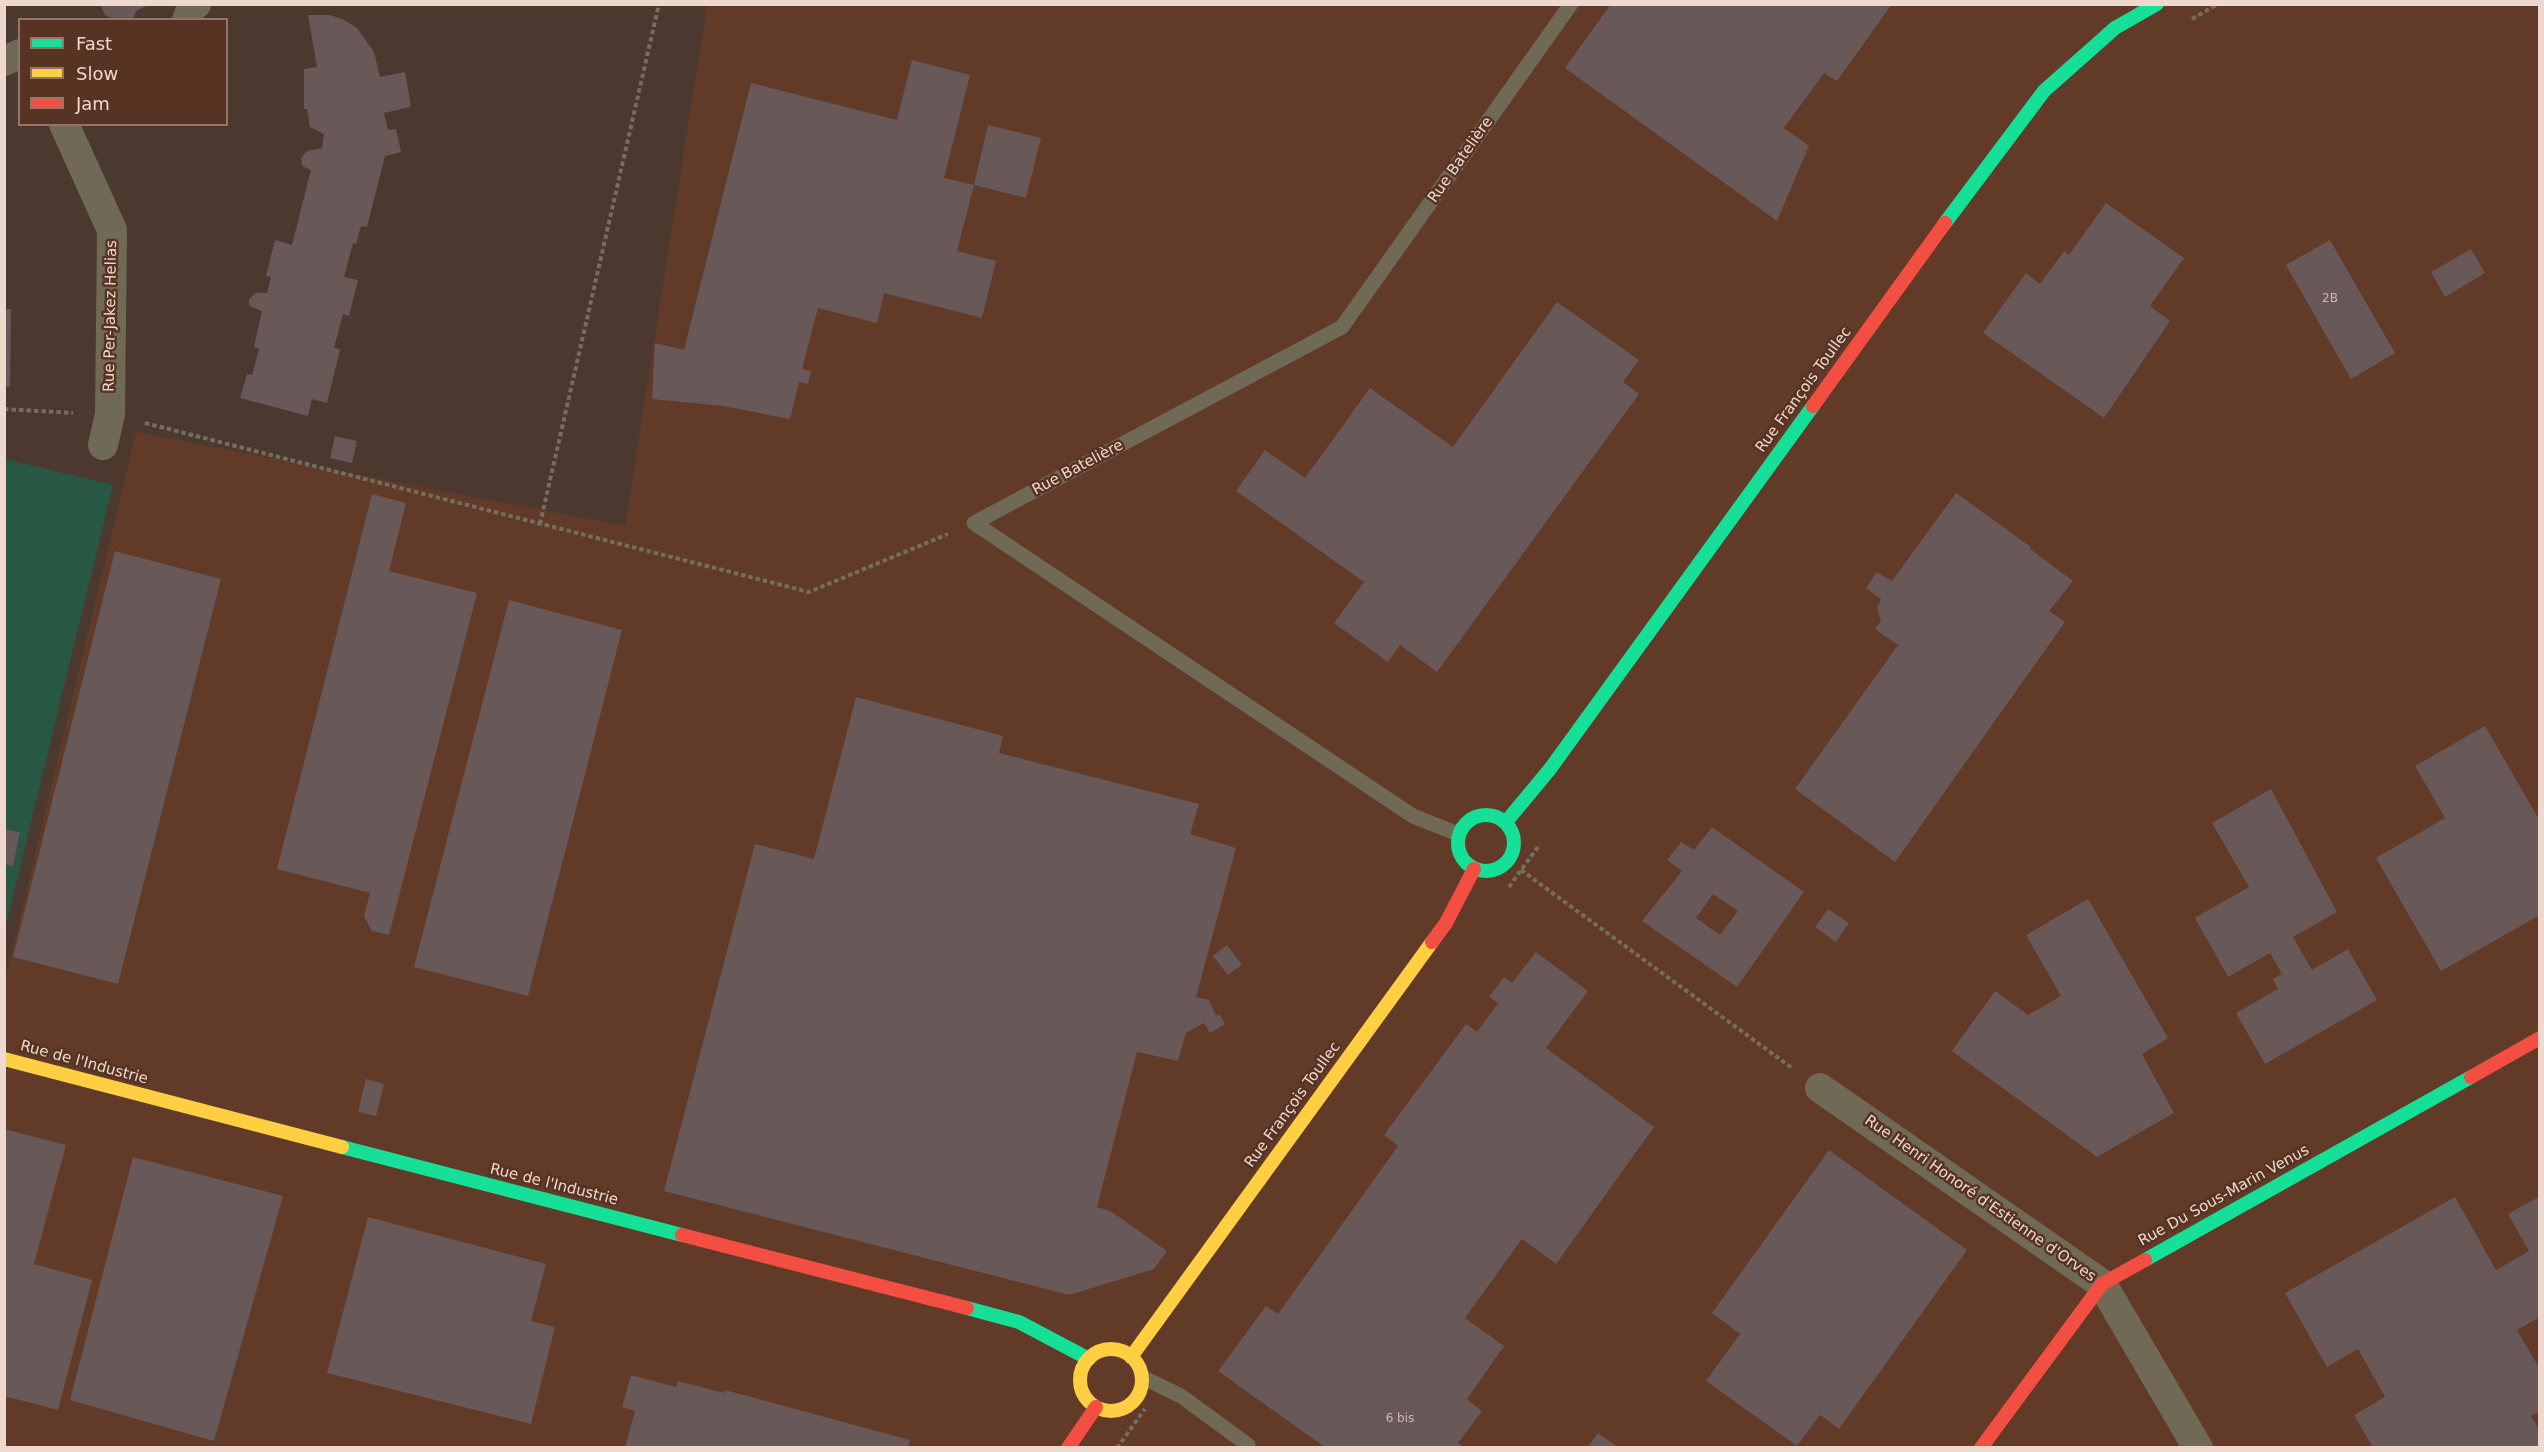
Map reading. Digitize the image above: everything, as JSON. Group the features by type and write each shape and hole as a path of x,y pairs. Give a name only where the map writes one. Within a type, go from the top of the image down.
{"main road":[{"name":"Rue François Toullec","path":"1506,822 1550,769 1952,214 2044,91 2115,28 2157,4"},
{"path":"1479,815 1493,815 1506,822 1513,834 1511,855 1496,870 1474,869 1461,857 1457,846 1458,834 1466,822 1479,815"},
{"name":"Rue François Toullec","path":"1131,1357 1446,923 1474,869"},
{"name":"Rue Du Sous-Marin Venus","path":"1980,1448 2102,1284 2540,1038"},
{"name":"Rue de l'Industrie","path":"4,1059 1019,1322 1089,1359"},
{"path":"1106,1350 1119,1351 1131,1357 1139,1366 1142,1377 1138,1395 1125,1407 1108,1411 1096,1407 1087,1399 1081,1388 1080,1375 1089,1359 1106,1350"},
{"path":"1068,1448 1096,1407"}],"street":[{"path":"188,18 192,6 196,4"},
{"path":"4,61 18,55"},
{"name":"Rue Per-Jakez Helias","path":"65,126 112,230 110,414 103,445"},
{"name":"Rue Henri Honoré d'Estienne d'Orves","path":"1820,1088 2102,1284 2198,1448"}],"lane":[{"name":"Rue Batelière","path":"974,523 1342,327 1571,4"},
{"path":"974,523 1413,816 1458,834"},
{"path":"1142,1377 1181,1396 1248,1445"}],"path":[{"path":"540,524 659,4"},
{"path":"4,409 110,414 809,592 974,523"},
{"path":"1521,870 1820,1088"}],"shaded area":[{"path":"707,5 2539,5 2539,1447 5,1448 5,980 136,432 625,526"}],"green space":[{"path":"5,459 113,485 5,929"}],"building":[{"path":"100,4 150,4 136,11 134,18 112,18 105,15"},
{"path":"1611,4 1892,4 1837,81 1824,73 1784,128 1809,146 1777,221 1565,68"},
{"path":"308,15 330,15 357,28 374,52 380,77 405,72 411,107 384,113 388,130 396,129 401,152 385,156 367,227 361,226 356,244 353,243 344,277 358,280 349,316 343,314 334,348 340,349 327,403 312,399 308,416 240,398 247,374 252,375 259,349 254,347 262,311 249,306 249,299 256,293 267,293 271,277 266,276 275,240 292,245 311,170 302,166 301,158 307,151 322,148 324,134 310,127 307,109 304,109 304,69 317,67"},
{"path":"912,60 970,75 944,178 974,185 957,251 996,261 982,318 884,293 877,323 818,308 802,369 811,371 808,384 799,382 790,419 723,406 652,399 655,343 684,350 751,83 897,120"},
{"path":"988,125 1041,138 1026,198 974,185"},
{"path":"2106,203 2184,258 2150,306 2170,321 2104,418 1983,333 2026,273 2040,284 2064,251 2069,255"},
{"path":"2330,240 2395,353 2351,379 2286,265"},
{"path":"2471,249 2485,273 2445,297 2431,272"},
{"path":"1557,302 1639,360 1623,382 1639,394 1437,672 1400,645 1388,662 1334,623 1364,582 1236,491 1265,450 1305,478 1370,388 1453,447"},
{"path":"4,309 11,309 10,387 4,387"},
{"path":"335,436 357,441 352,463 330,458"},
{"path":"1956,493 2031,547 2030,549 2073,581 2049,611 2065,622 1895,862 1795,789 1898,645 1875,629 1881,621 1877,607 1881,599 1866,588 1877,572 1892,581"},
{"path":"372,494 406,503 389,571 477,593 389,935 372,931 364,916 370,893 277,869"},
{"path":"115,551 221,579 118,984 13,957"},
{"path":"509,600 622,630 528,996 414,967"},
{"path":"856,697 1003,736 999,753 1199,804 1190,834 1236,848 1196,997 1209,1000 1216,1016 1219,1014 1225,1024 1210,1033 1204,1023 1186,1033 1178,1061 1137,1052 1097,1207 1112,1212 1167,1251 1154,1269 1069,1295 664,1191 755,844 814,859"},
{"path":"2485,726 2540,821 2540,915 2441,971 2376,858 2445,818 2415,766"},
{"path":"2271,789 2337,912 2293,937 2312,970 2348,949 2377,1000 2265,1064 2236,1013 2278,989 2273,979 2282,974 2270,953 2228,977 2195,918 2249,887 2212,823"},
{"path":"1712,827 1804,892 1737,987 1642,921 1682,871 1667,860 1681,842 1694,850","holes":["1713,894 1738,911 1720,935 1696,918"]},
{"path":"4,829 20,832 13,866 4,864"},
{"path":"2088,899 2168,1038 2142,1054 2174,1113 2097,1157 1952,1051 1995,991 2028,1015 2061,996 2026,935"},
{"path":"1828,909 1849,923 1836,942 1815,927"},
{"path":"1227,945 1242,965 1228,975 1213,956"},
{"path":"1536,952 1588,991 1546,1048 1654,1127 1556,1264 1522,1239 1465,1318 1504,1346 1467,1399 1482,1411 1458,1443 1465,1448 1326,1448 1218,1371 1266,1306 1278,1314 1398,1146 1384,1135 1466,1024 1477,1032 1498,1003 1489,997 1504,977 1512,983"},
{"path":"366,1079 384,1084 376,1116 358,1112"},
{"path":"4,1129 66,1145 34,1264 92,1280 58,1410 4,1396"},
{"path":"1829,1150 1967,1250 1839,1429 1820,1415 1797,1446 1706,1381 1740,1334 1712,1313"},
{"path":"133,1157 283,1196 214,1441 70,1400"},
{"path":"2540,1196 2540,1317 2517,1330 2540,1369 2540,1411 2531,1416 2540,1431 2540,1448 2373,1448 2354,1415 2385,1397 2358,1349 2327,1367 2285,1293 2455,1197 2496,1270 2529,1251 2508,1214"},
{"path":"368,1217 546,1264 531,1321 555,1327 531,1424 327,1373"},
{"path":"631,1375 676,1387 678,1381 724,1393 725,1390 910,1440 908,1448 625,1448 635,1411 622,1407"},
{"path":"1598,1433 1619,1448 1587,1448"}],"traffic: fast":[{"path":"1945,223 2044,91 2115,28 2157,4"},
{"path":"1506,822 1550,769 1813,406"},
{"path":"1480,815 1492,815 1502,819 1510,827 1514,843 1510,859 1502,867 1492,871 1480,871 1470,867 1462,859 1458,849 1458,837 1462,827 1470,819 1480,815"},
{"path":"2145,1260 2471,1077"},
{"path":"342,1147 682,1235"},
{"path":"967,1308 1019,1322 1089,1359"}],"traffic: slow":[{"path":"1131,1357 1432,942"},
{"path":"4,1059 342,1147"},
{"path":"1111,1349 1128,1354 1133,1358 1137,1363 1142,1380 1137,1397 1133,1402 1128,1406 1111,1411 1094,1406 1089,1402 1085,1397 1080,1380 1085,1363 1089,1358 1094,1354 1111,1349"}],"traffic: jam":[{"path":"1813,406 1945,223"},
{"path":"1432,942 1446,923 1474,869"},
{"path":"2471,1077 2540,1038"},
{"path":"682,1235 967,1308"},
{"path":"1981,1448 2102,1284 2145,1260"},
{"path":"1068,1448 1096,1407"}]}
